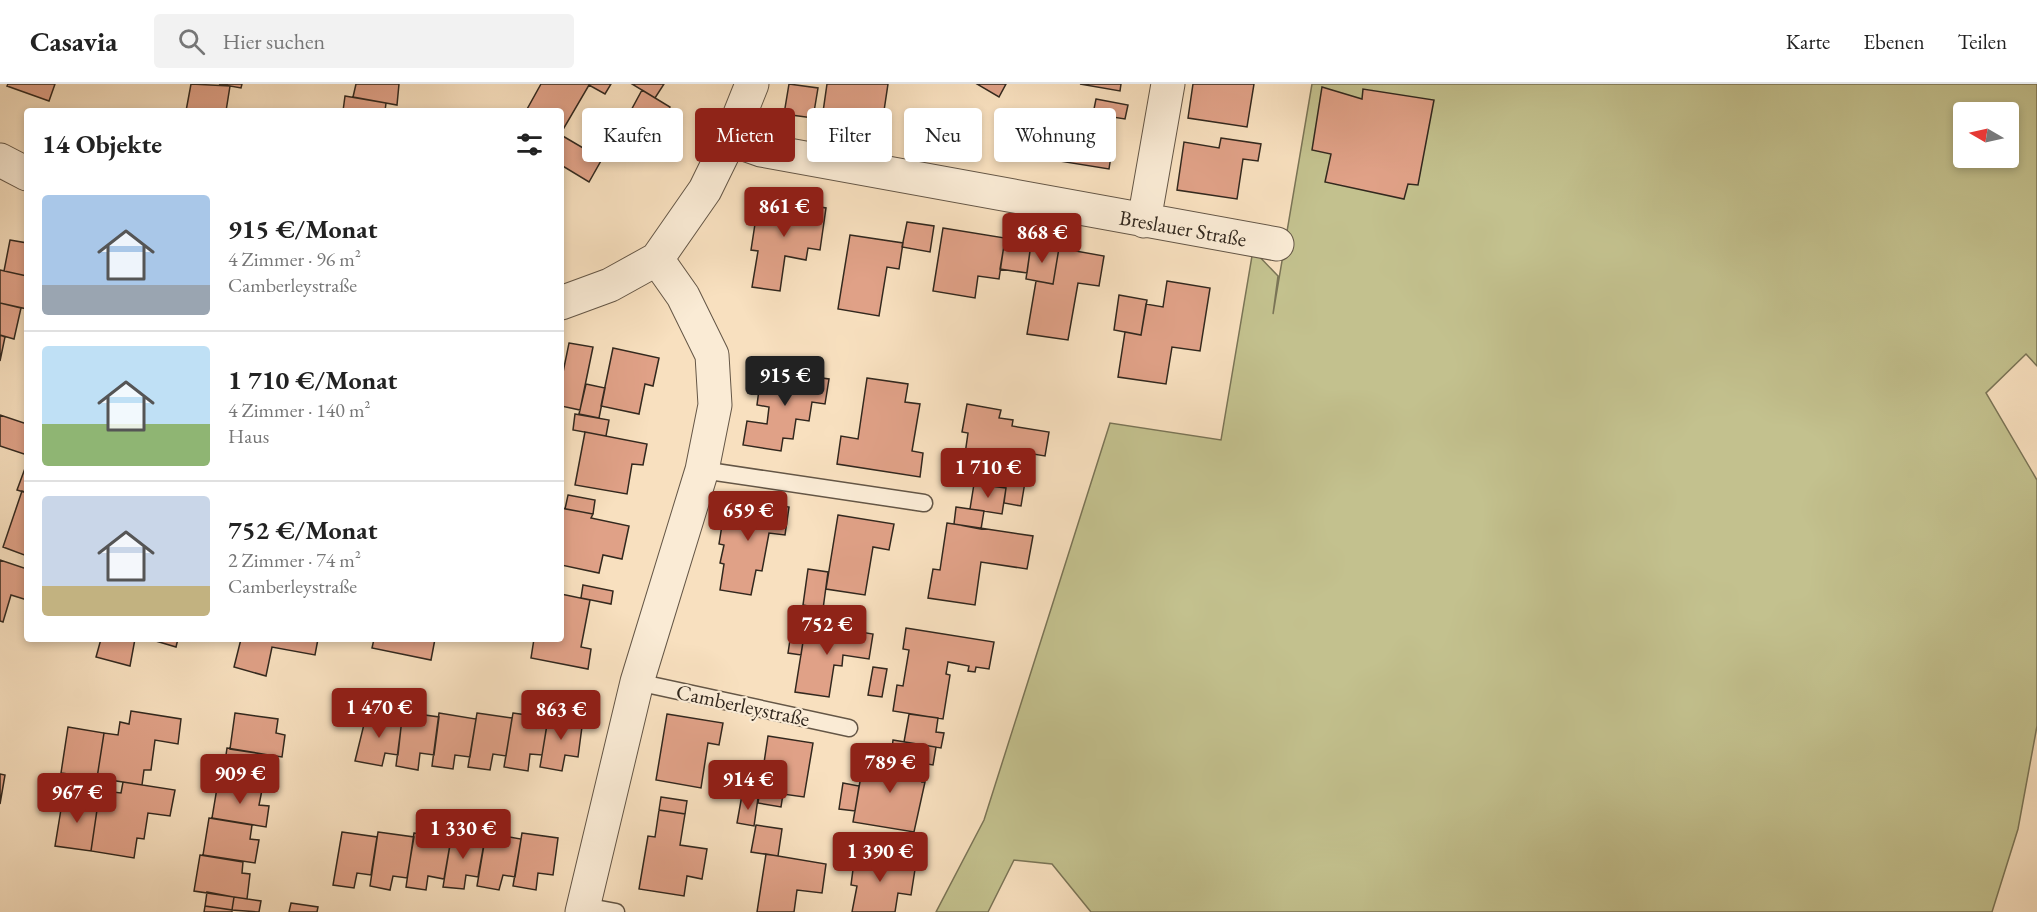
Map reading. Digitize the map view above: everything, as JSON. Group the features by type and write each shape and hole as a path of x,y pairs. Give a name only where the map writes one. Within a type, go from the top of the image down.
{"street":[{"path":"742,108 752,84"},
{"path":"1144,221 1168,84"},
{"name":"Breslauer Straße","path":"795,156 1277,244"},
{"path":"0,160 24,172"},
{"path":"564,302 610,285 657,259 705,190 719,162"},
{"path":"583,909 637,682 702,470 715,405 712,355 683,296 657,259"}],"lane":[{"path":"702,470 924,503"},
{"name":"Camberleystraße","path":"637,682 849,728"},
{"path":"583,909 616,912"}],"shaded area":[{"path":"1312,84 2037,84 2037,366 2026,354 1986,393 2037,480 2037,726 2018,829 1992,912 1091,912 1052,864 1014,860 988,912 936,912 984,820 1110,423 1221,440 1253,250 1278,276 1273,314"}],"building":[{"path":"8,84 55,84 49,101 7,86"},
{"path":"191,84 230,86 226,108 187,108"},
{"path":"219,84 242,84 241,88"},
{"path":"356,84 399,84 397,105 353,97"},
{"path":"541,84 611,84 605,94 589,85 564,128 564,108 528,108"},
{"path":"632,84 664,84 655,98"},
{"path":"789,84 818,88 815,108 807,108 807,117 795,116 795,108 785,108"},
{"path":"827,84 888,84 884,108 824,108"},
{"path":"977,84 1006,84 999,97"},
{"path":"1080,84 1121,84 1120,91"},
{"path":"1193,84 1254,84 1247,127 1188,118"},
{"path":"1322,87 1362,99 1363,89 1434,100 1418,185 1408,184 1404,199 1325,182 1331,154 1312,150"},
{"path":"642,90 670,107 669,108 632,108"},
{"path":"345,96 386,103 385,108 343,108"},
{"path":"1096,99 1128,105 1125,119 1116,118 1116,108 1094,108"},
{"path":"564,137 582,147 582,162 600,162 589,182 564,167"},
{"path":"1221,138 1261,144 1258,161 1243,159 1237,199 1177,190 1184,142 1219,148"},
{"path":"1065,162 1110,162 1109,169"},
{"path":"759,198 826,208 820,250 808,248 806,260 785,256 780,291 752,287 758,251 751,250"},
{"path":"907,222 934,226 930,252 902,247"},
{"path":"943,228 1005,238 999,279 978,276 975,298 933,291"},
{"path":"850,235 903,243 899,269 887,267 879,316 838,309"},
{"path":"10,240 24,242 24,275 4,271"},
{"path":"1005,240 1031,244 1027,273 1000,269"},
{"path":"1031,244 1059,248 1053,284 1026,279"},
{"path":"1059,248 1104,256 1099,286 1078,283 1068,340 1027,334 1036,281 1053,284"},
{"path":"0,270 24,275 24,308 0,303"},
{"path":"1167,281 1210,288 1200,351 1172,347 1166,384 1118,377 1125,332 1141,335 1146,304 1163,307"},
{"path":"1119,295 1147,300 1141,335 1114,330"},
{"path":"0,303 21,308 14,339 0,335"},
{"path":"0,335 5,337 0,361"},
{"path":"569,343 593,347 580,410 564,407 564,367"},
{"path":"613,348 659,358 653,386 645,384 639,414 601,406"},
{"path":"776,367 808,372 807,376 829,379 825,404 812,402 809,421 796,419 793,439 783,438 781,451 743,445 747,421 767,424 769,407 757,405 760,382 773,384"},
{"path":"867,378 908,384 905,402 920,404 912,451 923,453 920,477 837,464 841,436 858,439"},
{"path":"586,384 605,388 599,418 579,414"},
{"path":"967,404 1001,410 999,418 1013,420 1012,426 1049,432 1045,456 1021,452 1016,481 1025,482 1021,506 1004,503 1006,488 961,482 968,433 962,432"},
{"path":"575,414 609,420 606,436 573,430"},
{"path":"0,415 24,423 24,454 0,446"},
{"path":"585,432 647,444 643,465 632,464 627,494 575,485"},
{"path":"24,471 24,492 17,490"},
{"path":"974,484 1006,488 1002,514 970,509"},
{"path":"22,491 24,492 24,555 3,547"},
{"path":"568,495 595,500 593,514 565,509"},
{"path":"735,498 789,507 785,535 769,533 762,571 756,570 751,595 720,590 724,564 720,563 724,545 719,544 724,513 733,515"},
{"path":"956,507 984,511 981,529 954,524"},
{"path":"564,509 593,514 591,518 629,526 622,559 603,555 599,573 564,566"},
{"path":"838,515 894,524 889,550 873,547 865,595 826,589"},
{"path":"947,523 1033,536 1027,569 981,562 975,605 928,598 933,569 940,570"},
{"path":"0,560 24,568 24,599 11,595 3,622 0,621"},
{"path":"808,569 828,572 823,609 803,605"},
{"path":"583,585 613,591 611,604 581,598"},
{"path":"564,595 590,600 581,647 591,649 588,669 531,658 534,642 564,642"},
{"path":"794,614 807,616 801,655 788,653"},
{"path":"806,623 873,634 869,659 843,655 842,666 834,665 829,697 795,692"},
{"path":"906,628 994,642 989,669 976,667 975,672 968,671 969,666 948,662 946,674 950,675 943,719 893,711 897,685 903,686 909,650 903,649"},
{"path":"100,642 134,642 130,666 96,657"},
{"path":"159,642 177,642 176,647"},
{"path":"240,642 317,642 315,655 272,647 266,676 234,667"},
{"path":"373,642 434,642 431,660 372,648"},
{"path":"873,667 887,669 882,697 868,695"},
{"path":"131,711 181,719 178,744 155,740 151,770 144,770 142,785 97,778 104,733 118,735 120,722 129,724"},
{"path":"367,712 402,718 398,755 385,753 382,766 355,761"},
{"path":"403,712 439,717 434,755 420,753 418,770 396,766"},
{"path":"235,713 278,719 276,733 285,735 282,757 230,749"},
{"path":"439,713 476,719 470,757 455,755 453,769 432,766"},
{"path":"477,713 512,718 506,756 493,754 490,770 468,767"},
{"path":"513,713 548,718 542,755 530,754 528,771 504,767"},
{"path":"549,713 583,719 578,757 565,755 562,771 540,767"},
{"path":"667,714 723,723 719,745 708,743 701,788 656,780"},
{"path":"909,714 938,718 936,732 944,733 941,748 904,742"},
{"path":"68,727 104,733 97,778 61,773"},
{"path":"768,736 813,743 804,797 783,794 781,807 758,803"},
{"path":"893,740 936,747 933,765 891,758"},
{"path":"227,748 269,755 266,770 277,772 274,792 222,783"},
{"path":"881,757 925,764 922,782 925,782 914,832 853,822 862,770"},
{"path":"0,774 5,775 0,804"},
{"path":"123,782 175,790 170,816 148,813 144,839 137,838 134,858 91,851 98,803 111,805 113,792 121,793"},
{"path":"218,782 262,790 259,805 269,806 266,827 212,818"},
{"path":"843,783 859,786 855,811 839,809"},
{"path":"742,795 758,798 754,826 737,823"},
{"path":"63,797 98,803 91,851 55,846"},
{"path":"661,797 687,801 685,814 659,810"},
{"path":"659,810 685,814 680,845 707,849 702,879 687,876 684,896 639,889 648,836 655,837"},
{"path":"209,818 252,825 250,839 259,840 255,863 203,855"},
{"path":"756,825 782,829 778,856 751,852"},
{"path":"342,832 377,837 371,875 357,873 354,888 333,885"},
{"path":"378,832 414,837 407,878 393,876 390,890 370,886"},
{"path":"414,833 451,839 444,879 428,876 426,890 406,887"},
{"path":"452,833 485,838 478,877 466,875 464,889 443,887"},
{"path":"486,833 521,839 515,877 503,875 499,890 477,886"},
{"path":"522,833 558,838 553,875 538,873 536,890 513,886"},
{"path":"766,854 826,864 822,893 797,890 794,912 757,912"},
{"path":"855,854 916,863 911,895 898,893 895,912 852,912 857,886 851,885"},
{"path":"200,855 243,862 242,873 250,874 247,899 194,891"},
{"path":"207,892 234,897 232,910 205,906"},
{"path":"234,897 261,901 259,912 232,910"},
{"path":"291,903 318,907 317,912 289,912"},
{"path":"205,906 232,910 232,912 204,912"}]}
